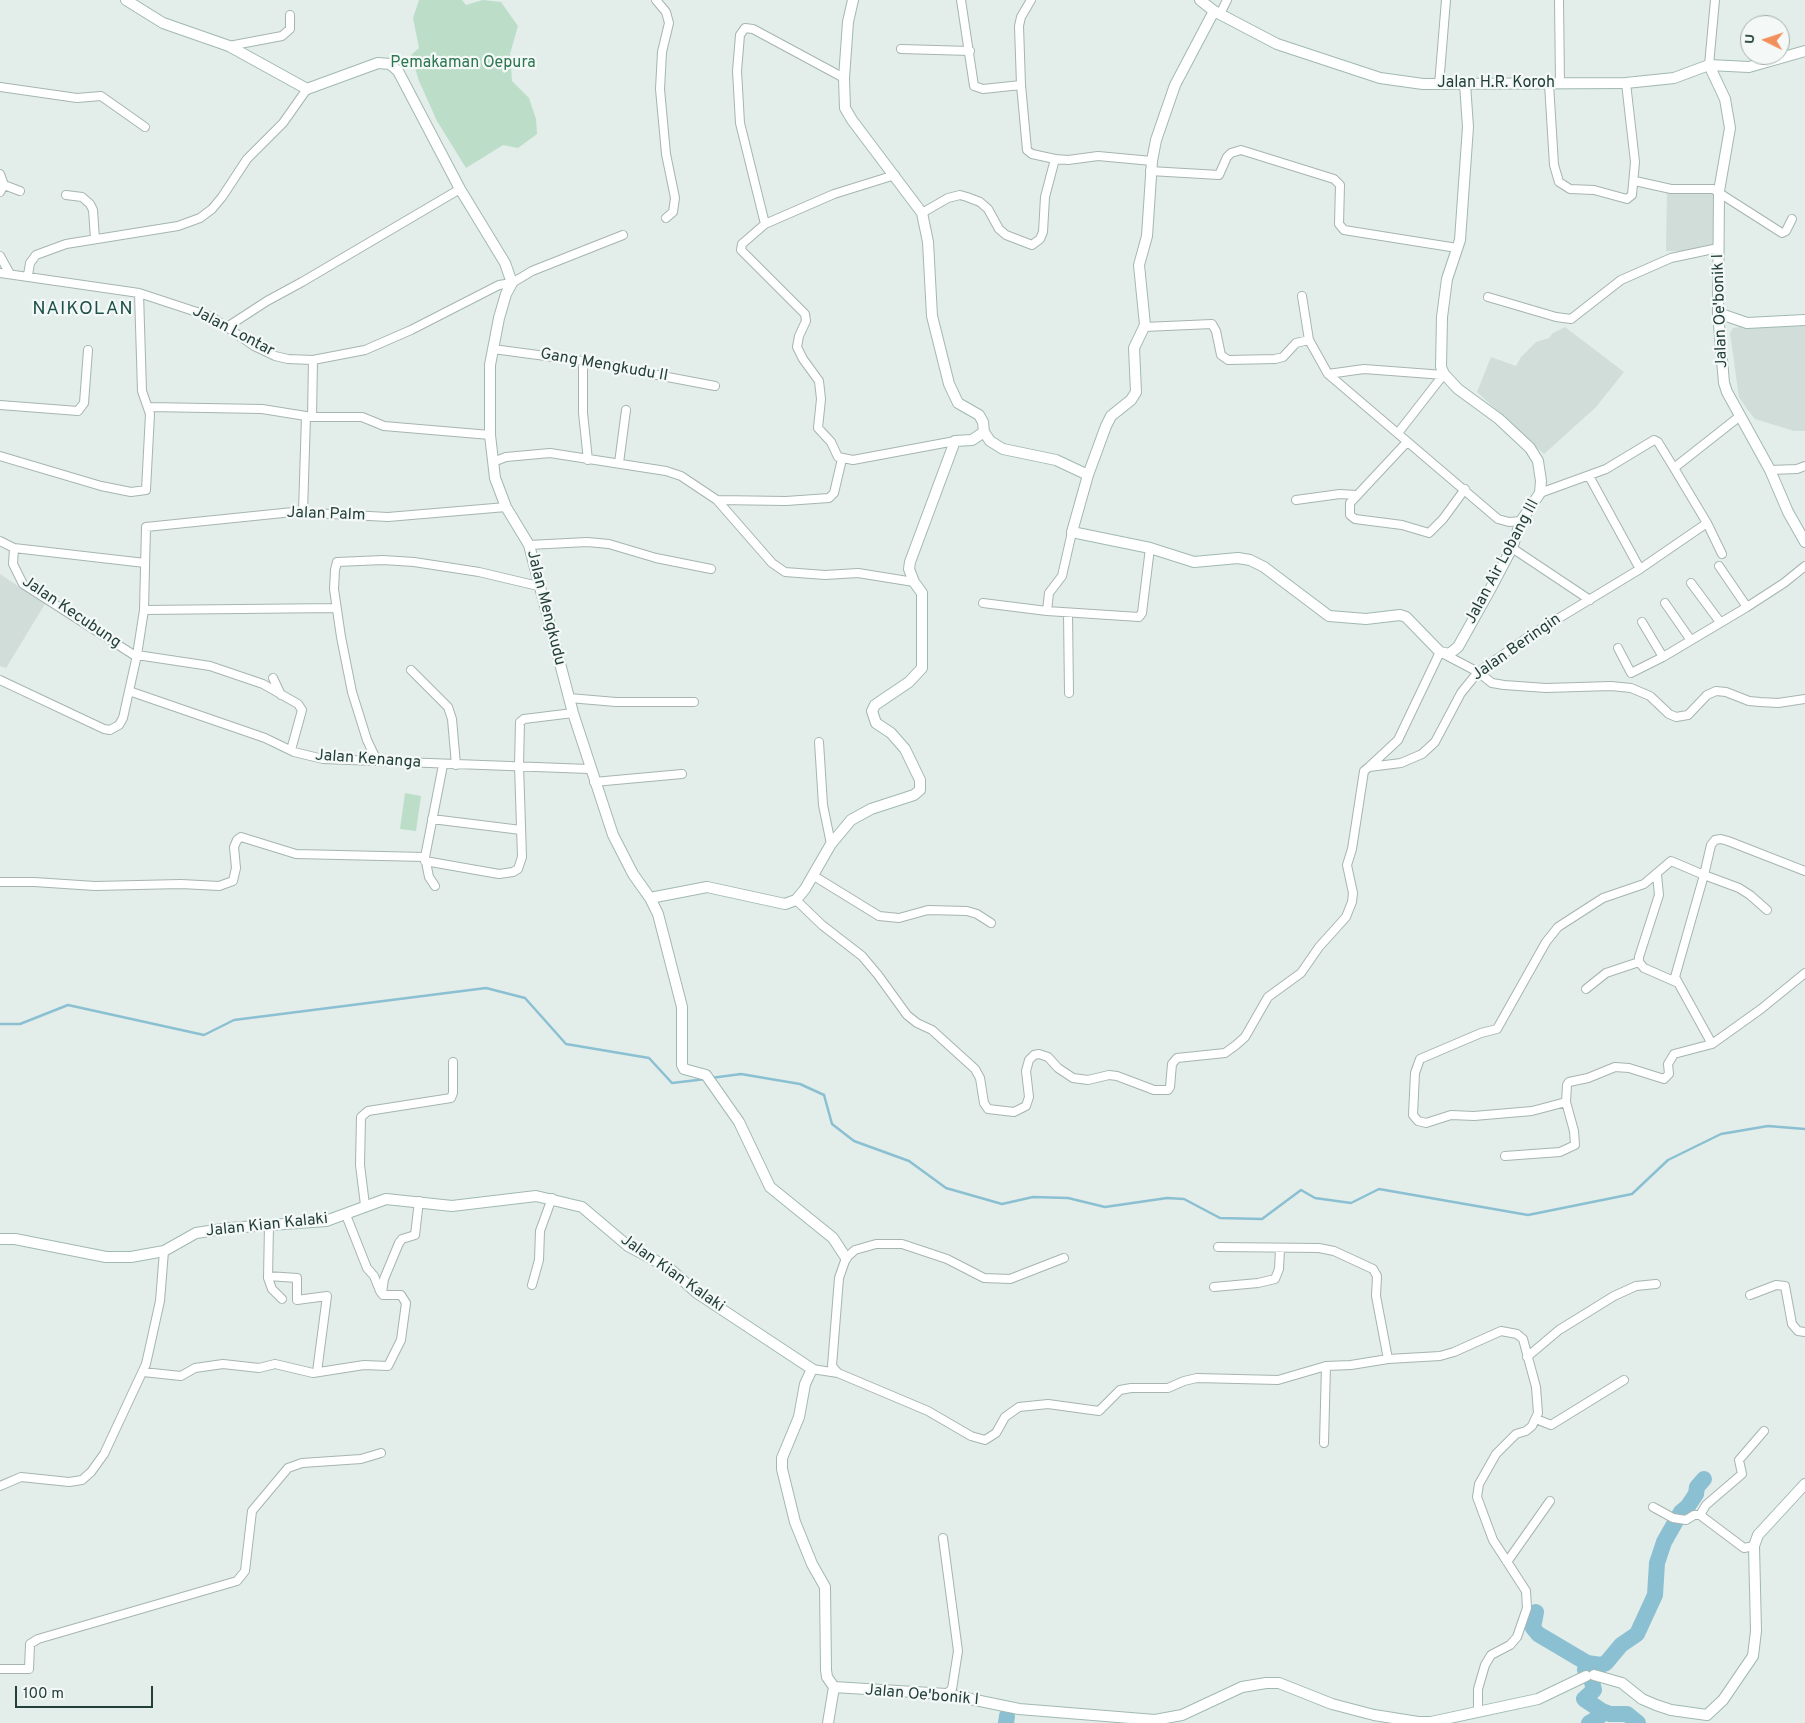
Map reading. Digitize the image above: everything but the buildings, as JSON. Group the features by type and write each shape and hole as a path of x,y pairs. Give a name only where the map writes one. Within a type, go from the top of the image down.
{"street":[{"path":"126,0 163,23 229,46 307,89"},
{"path":"656,0 666,12 669,23 662,52 660,89 666,154 675,198 673,212 666,218"},
{"path":"853,0 848,22 844,99 848,114 922,213 928,242 932,316 946,375 954,399 979,415 983,422 984,432 990,441 1003,449 1056,460 1088,475"},
{"path":"961,0 974,86 983,89 1022,85"},
{"path":"1031,0 1021,17 1019,26 1027,150 1032,154 1055,159 1068,160 1098,156 1152,161"},
{"name":"Jalan H.R. Koroh","path":"1200,0 1217,13 1277,44 1380,78 1439,85 1626,83 1674,78 1709,65 1749,67 1805,51"},
{"path":"1047,611 1049,593 1062,576 1088,475 1111,416 1131,400 1136,392 1134,348 1144,327 1139,265 1147,236 1150,171 1156,140 1175,85 1217,13 1227,0"},
{"path":"1439,85 1446,0"},
{"path":"1559,0 1554,84 1554,165 1556,175 1563,187 1570,190 1606,193 1627,199 1632,195 1635,181 1635,162 1626,83"},
{"path":"1709,65 1715,0"},
{"path":"229,46 282,36 290,29 290,15"},
{"path":"765,224 740,123 737,71 740,35 745,28 752,29 844,78"},
{"path":"901,49 970,51"},
{"path":"28,275 30,264 36,255 66,244 178,226 200,218 212,209 222,197 246,159 283,122 307,89 378,63 390,64 398,71 460,189 506,263 512,283"},
{"name":"Jalan Oe'bonik I","path":"1709,65 1726,99 1730,122 1719,192 1718,313 1724,383 1770,470 1788,512 1805,542"},
{"path":"1444,375 1440,360 1442,317 1447,279 1457,248 1468,127 1465,84"},
{"path":"0,87 77,98 101,96 145,127"},
{"path":"1150,171 1219,175 1227,157 1231,153 1241,150 1334,179 1340,185 1339,224 1344,230 1457,248"},
{"path":"922,213 948,198 960,195 967,196 980,202 988,209 999,229 1006,235 1026,244 1036,243 1043,232 1045,197 1055,159"},
{"path":"0,174 2,188 20,192"},
{"path":"895,175 834,194 765,224 742,244 740,250 804,311 806,322 799,336 798,347 803,359 819,381 821,399 818,428 830,442 838,457 854,460 954,441 972,440 984,432"},
{"path":"1635,181 1671,189 1705,188 1719,192 1782,233 1786,231 1792,219"},
{"path":"227,327 267,301 310,278 460,189"},
{"path":"66,195 82,197 90,204 93,210 95,239"},
{"name":"Jalan Lontar","path":"0,273 28,275 139,292 198,311 227,327 254,346 275,356 288,359 313,360 365,350 411,330 499,285 512,283 532,271 623,235"},
{"path":"1488,296 1556,317 1571,319 1621,280 1671,258 1718,248"},
{"path":"0,256 10,274"},
{"name":"Jalan Mengkudu","path":"512,283 506,294 490,365 490,435 495,478 506,507 529,544 538,586 589,769 613,835 633,874 650,898 660,920 682,1007 682,1065 688,1071 706,1075 714,1090 729,1106 739,1122 770,1187 833,1238 846,1258"},
{"path":"0,456 101,486 126,491 146,490 149,407 142,391 139,292"},
{"path":"1302,296 1309,340 1328,374 1498,518 1509,522 1521,521"},
{"path":"1718,313 1747,323 1805,320"},
{"path":"1144,327 1212,324 1216,331 1221,355 1228,360 1275,359 1283,357 1296,343 1309,340"},
{"name":"Gang Mengkudu II","path":"493,349 583,361 715,386"},
{"path":"0,405 78,412 84,403 88,350"},
{"path":"303,512 313,360"},
{"path":"583,361 582,413 588,460"},
{"path":"1328,374 1364,369 1444,375"},
{"path":"1398,433 1444,375"},
{"name":"Jalan Air Lobang III","path":"1440,652 1449,654 1458,647 1512,548 1521,521 1540,493 1541,472 1538,461 1530,448 1498,419 1458,389 1444,375"},
{"path":"149,407 262,409 309,416 362,417 391,427 490,435"},
{"path":"619,463 626,410"},
{"path":"1674,468 1740,416"},
{"path":"1540,493 1589,476 1654,440 1674,468 1707,522 1722,554"},
{"path":"650,898 707,887 733,891 779,904 790,904 796,900 814,876 831,844 842,829 859,814 887,802 914,795 920,790 920,780 905,749 891,732 876,723 872,711 875,705 884,697 909,682 922,668 922,593 914,582 909,570 910,562 954,441"},
{"path":"1407,442 1356,495 1348,509 1354,519 1377,524 1402,525 1426,534 1437,525 1465,489"},
{"path":"493,462 506,457 550,453 653,468 681,476 716,500 772,563 785,572 825,575 866,573 914,582"},
{"path":"716,500 786,501 829,498 834,493 842,459"},
{"path":"1770,470 1805,466"},
{"path":"1589,476 1640,568"},
{"path":"1296,500 1340,494 1356,495"},
{"name":"Jalan Palm","path":"145,563 146,527 303,512 388,517 506,507"},
{"name":"Jalan Beringin","path":"1369,767 1401,763 1429,749 1435,742 1461,693 1478,672 1531,635 1640,568 1707,522"},
{"path":"1072,532 1150,548 1194,562 1238,558 1250,560 1264,567 1329,616 1366,619 1395,615 1406,617 1440,652 1478,672 1492,682 1504,685 1546,688 1611,686 1631,688 1650,696 1669,714 1676,717 1688,715 1707,695 1716,692 1726,692 1749,701 1760,702 1778,703 1805,699"},
{"path":"0,541 14,548 145,563 144,610 137,656 123,718 119,725 110,730 60,710 0,680"},
{"path":"529,544 587,542 610,544 656,558 711,569"},
{"name":"Jalan Kecubung","path":"14,548 13,564 23,584 137,656"},
{"path":"983,603 1068,613 1140,617 1150,548"},
{"path":"1512,548 1590,600"},
{"path":"377,761 367,740 352,692 336,608 335,570 338,562 414,562 479,572 538,586"},
{"path":"1719,566 1747,607"},
{"path":"1618,648 1631,674 1747,607 1784,583 1805,566"},
{"path":"1691,582 1720,622"},
{"path":"1664,603 1690,639"},
{"path":"144,610 336,608"},
{"path":"1068,613 1069,693"},
{"path":"1642,622 1663,657"},
{"path":"796,900 822,925 862,956 907,1015 917,1023 932,1030 975,1069 980,1078 984,1103 988,1109 1014,1112 1026,1106 1029,1097 1026,1070 1034,1055 1039,1054 1048,1057 1058,1068 1073,1078 1088,1080 1109,1075 1117,1076 1154,1090 1168,1090 1170,1087 1172,1064 1177,1058 1225,1053 1236,1045 1244,1037 1268,997 1301,973 1318,947 1346,917 1352,902 1352,893 1346,865 1352,849 1362,774 1398,740 1440,652"},
{"path":"137,656 210,666 263,684 298,704 302,710 291,750"},
{"path":"410,670 448,707 452,719 456,765"},
{"path":"273,678 281,695"},
{"name":"Jalan Kenanga","path":"129,691 257,735 291,750 323,759 589,769"},
{"path":"569,698 616,702 694,702"},
{"path":"0,882 95,886 181,884 219,886 233,881 236,868 234,848 237,840 241,838 296,854 425,859 482,872 499,874 513,872 521,864 518,765 520,722 524,719 573,713"},
{"path":"819,742 823,805 831,844"},
{"path":"435,886 429,877 425,859 443,765"},
{"path":"594,782 682,774"},
{"path":"432,819 521,830"},
{"path":"1712,1044 1676,982 1677,966 1711,845 1721,839 1805,872"},
{"path":"1566,1102 1522,1112 1446,1116 1422,1123 1413,1115 1416,1068 1420,1059 1482,1033 1497,1029 1546,942 1569,918 1604,898 1644,884 1657,875 1666,863 1677,861 1704,875 1739,888 1767,910"},
{"path":"1657,875 1659,896 1639,962 1644,968 1676,982"},
{"path":"814,876 880,916 899,918 928,910 967,912 977,914 990,923"},
{"path":"1586,989 1606,973 1639,962"},
{"path":"1505,1156 1550,1153 1575,1145 1574,1130 1566,1102 1567,1085 1569,1082 1588,1078 1622,1066 1664,1079 1669,1074 1668,1064 1674,1054 1712,1044 1761,1009 1805,973"},
{"path":"366,1206 360,1165 361,1117 368,1111 451,1098 454,1062"},
{"name":"Jalan Kian Kalaki","path":"0,1238 15,1239 112,1257 131,1257 164,1251 196,1234 269,1225 326,1221 386,1199 452,1206 530,1196 552,1198 582,1207 635,1251 669,1268 697,1292 812,1369"},
{"path":"531,1282 536,1266 540,1228 552,1198"},
{"path":"382,1293 384,1279 399,1242 402,1239 415,1235 419,1201"},
{"path":"346,1215 367,1268 382,1293"},
{"path":"269,1225 268,1276 272,1290 282,1299"},
{"path":"838,1373 832,1366 837,1329 839,1278 846,1258 855,1250 866,1245 902,1244 946,1259 984,1278 1010,1279 1064,1258"},
{"path":"1218,1247 1319,1248 1334,1251 1373,1269 1377,1276 1376,1296 1388,1359"},
{"path":"1214,1287 1258,1283 1274,1279 1279,1269 1280,1249"},
{"path":"0,1486 21,1477 69,1482 84,1479 104,1454 143,1372 160,1301 164,1251"},
{"path":"268,1276 297,1278 297,1300 327,1296 317,1372"},
{"path":"1527,1357 1559,1330 1614,1296 1636,1286 1656,1284"},
{"path":"1750,1295 1776,1285 1785,1286 1792,1324 1798,1331 1805,1332"},
{"path":"143,1372 181,1376 195,1368 223,1364 258,1368 272,1364 303,1372 317,1372 364,1365 388,1366 401,1340 407,1308 401,1295 382,1293"},
{"path":"828,1723 834,1687 827,1677 825,1587 812,1564 795,1522 782,1469 782,1458 799,1417 805,1384 812,1369 838,1373 928,1411 971,1436 985,1440 996,1433 1005,1417 1019,1407 1048,1404 1099,1411 1120,1390 1131,1388 1168,1388 1184,1381 1204,1378 1256,1381 1278,1380 1326,1366 1388,1359 1440,1356 1454,1352 1501,1331 1509,1331 1522,1339 1536,1387 1538,1412 1536,1419 1526,1431 1516,1434 1496,1454 1479,1484 1477,1497 1493,1540 1526,1591 1527,1608 1517,1637 1510,1645 1491,1656 1485,1665 1478,1689 1478,1712"},
{"path":"1324,1443 1326,1366"},
{"path":"1536,1419 1551,1425 1624,1380"},
{"path":"1700,1515 1706,1505 1742,1474 1739,1460 1764,1431"},
{"path":"0,1670 29,1668 29,1648 31,1642 38,1638 237,1581 245,1571 252,1511 288,1468 302,1463 361,1459 380,1453"},
{"path":"1653,1507 1673,1518 1686,1520 1694,1515 1700,1515 1744,1548 1754,1546 1758,1535 1805,1484"},
{"path":"1507,1562 1550,1501"},
{"path":"943,1538 958,1651 952,1689 946,1694"},
{"name":"Jalan Oe'bonik I","path":"834,1687 946,1694 1019,1709 1155,1722 1182,1715 1242,1687 1279,1683 1332,1704 1404,1721 1431,1722 1538,1698 1590,1676 1622,1683 1642,1699 1656,1705 1707,1719 1723,1700 1753,1656 1756,1631 1754,1546"}],"shaded area":[{"path":"1667,193 1715,194 1714,252 1666,251"},
{"path":"1805,323 1805,431 1794,431 1755,419 1739,397 1730,333 1733,328 1753,325"},
{"path":"1565,327 1624,372 1596,407 1544,454 1477,392 1491,357 1516,366 1521,357 1536,342 1549,338 1553,333"},
{"path":"0,574 45,604 6,668 0,666"}],"green space":[{"name":"Pemakaman Oepura","path":"419,0 462,0 466,5 483,0 501,2 518,26 510,54 512,81 529,98 536,119 537,134 518,148 503,145 466,168 437,121 419,81 411,55 419,48 413,18"},
{"path":"405,793 421,796 416,831 400,829"}],"waterway":[{"path":"0,1024 20,1024 68,1005 204,1035 234,1020 486,988 525,998 566,1044 649,1058 672,1083 706,1079"},
{"path":"711,1078 741,1074 800,1084 824,1095 832,1124 854,1141 909,1161 946,1188 1002,1204 1033,1197 1068,1198 1105,1207 1167,1198 1184,1199 1220,1218 1262,1219 1301,1190 1315,1198 1351,1203 1379,1189 1528,1215 1632,1194 1668,1160 1721,1134 1768,1126 1805,1129"},
{"path":"1589,1723 1599,1717 1602,1711 1584,1699 1594,1690 1590,1674 1585,1670 1587,1663 1601,1665 1606,1663 1621,1645 1637,1634 1655,1595 1657,1563 1664,1542 1681,1512 1688,1506 1696,1494 1697,1487 1704,1479"},
{"path":"1536,1612 1533,1628 1538,1634 1587,1663"},
{"path":"1602,1711 1610,1714 1627,1714 1638,1723"},
{"path":"1006,1723 1007,1716"}],"district":[{"name":"NAIKOLAN","path":"83,310"}]}
